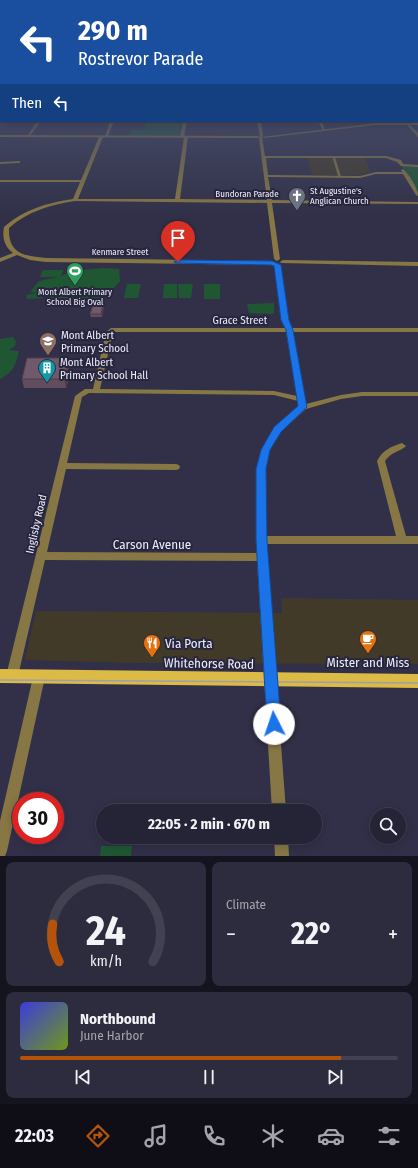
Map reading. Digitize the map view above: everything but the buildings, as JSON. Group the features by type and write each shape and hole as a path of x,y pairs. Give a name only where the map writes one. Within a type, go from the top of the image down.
{"main road":[{"name":"Whitehorse Road","path":"6,676 418,681"}],"street":[{"path":"75,200 103,138"},
{"path":"177,201 184,138"},
{"path":"261,138 285,320 289,330 302,404"},
{"path":"264,157 389,158 399,161 418,195"},
{"path":"333,157 340,176"},
{"path":"0,163 18,162"},
{"path":"401,165 418,166"},
{"path":"267,176 360,177 376,173 405,173"},
{"path":"0,181 83,181"},
{"name":"Bundoran Parade","path":"3,228 18,217 32,210 47,205 75,200 418,203"},
{"path":"0,260 17,253 7,244 3,228"},
{"name":"Kenmare Street","path":"17,253 36,259 69,261 418,264"},
{"name":"Grace Street","path":"96,391 109,332 111,330 418,330"},
{"name":"Inglisby Road","path":"6,676 41,556 79,396 88,391 96,391"},
{"path":"96,391 274,393 302,404 362,394 418,394"},
{"path":"279,804 261,540 261,476 265,450 277,430 302,404"},
{"path":"402,446 390,450 384,454 381,461 402,540"},
{"path":"62,466 176,467"},
{"path":"261,540 418,540"},
{"name":"Carson Avenue","path":"41,556 262,557"},
{"path":"0,851 39,677"},
{"path":"281,844 282,856"}],"shaded area":[{"path":"308,158 365,158 370,171 362,175 312,175"},
{"path":"281,598 418,600 418,664 134,663 25,660 36,611 282,613"}],"green space":[{"path":"401,165 418,166 418,195"},
{"name":"Mont Albert Primary School Big Oval","path":"103,268 119,269 120,281 109,293 96,300 47,301 46,294 40,293 43,295 42,298 26,299 27,295 37,293 30,292 39,281 58,277 40,277 43,270 63,270 61,276 73,271"},
{"path":"127,284 141,284 138,298 124,298"},
{"path":"164,284 177,284 177,298 163,298"},
{"path":"178,284 193,284 191,298 179,298"},
{"path":"204,284 220,284 220,299 204,299"},
{"path":"274,303 274,314 249,313 247,304"},
{"path":"13,337 16,341 15,346 9,350 19,351 16,361 11,371 0,379 0,339"},
{"path":"101,846 132,846 131,856 100,856"}],"tram line":[{"path":"0,680 418,683"}],"place":[{"name":"St Augustine's Anglican Church","path":"297,211"},
{"name":"Mont Albert Primary School Big Oval","path":"75,286"},
{"name":"Mont Albert Primary School","path":"48,356"},
{"name":"Mont Albert Primary School Hall","path":"47,383"},
{"name":"Mister and Miss","path":"368,654"},
{"name":"Via Porta","path":"152,658"}],"route":[{"path":"178,262 272,263 278,265 285,320 289,330 303,407 277,430 265,450 261,469 261,540 274,724"}]}
